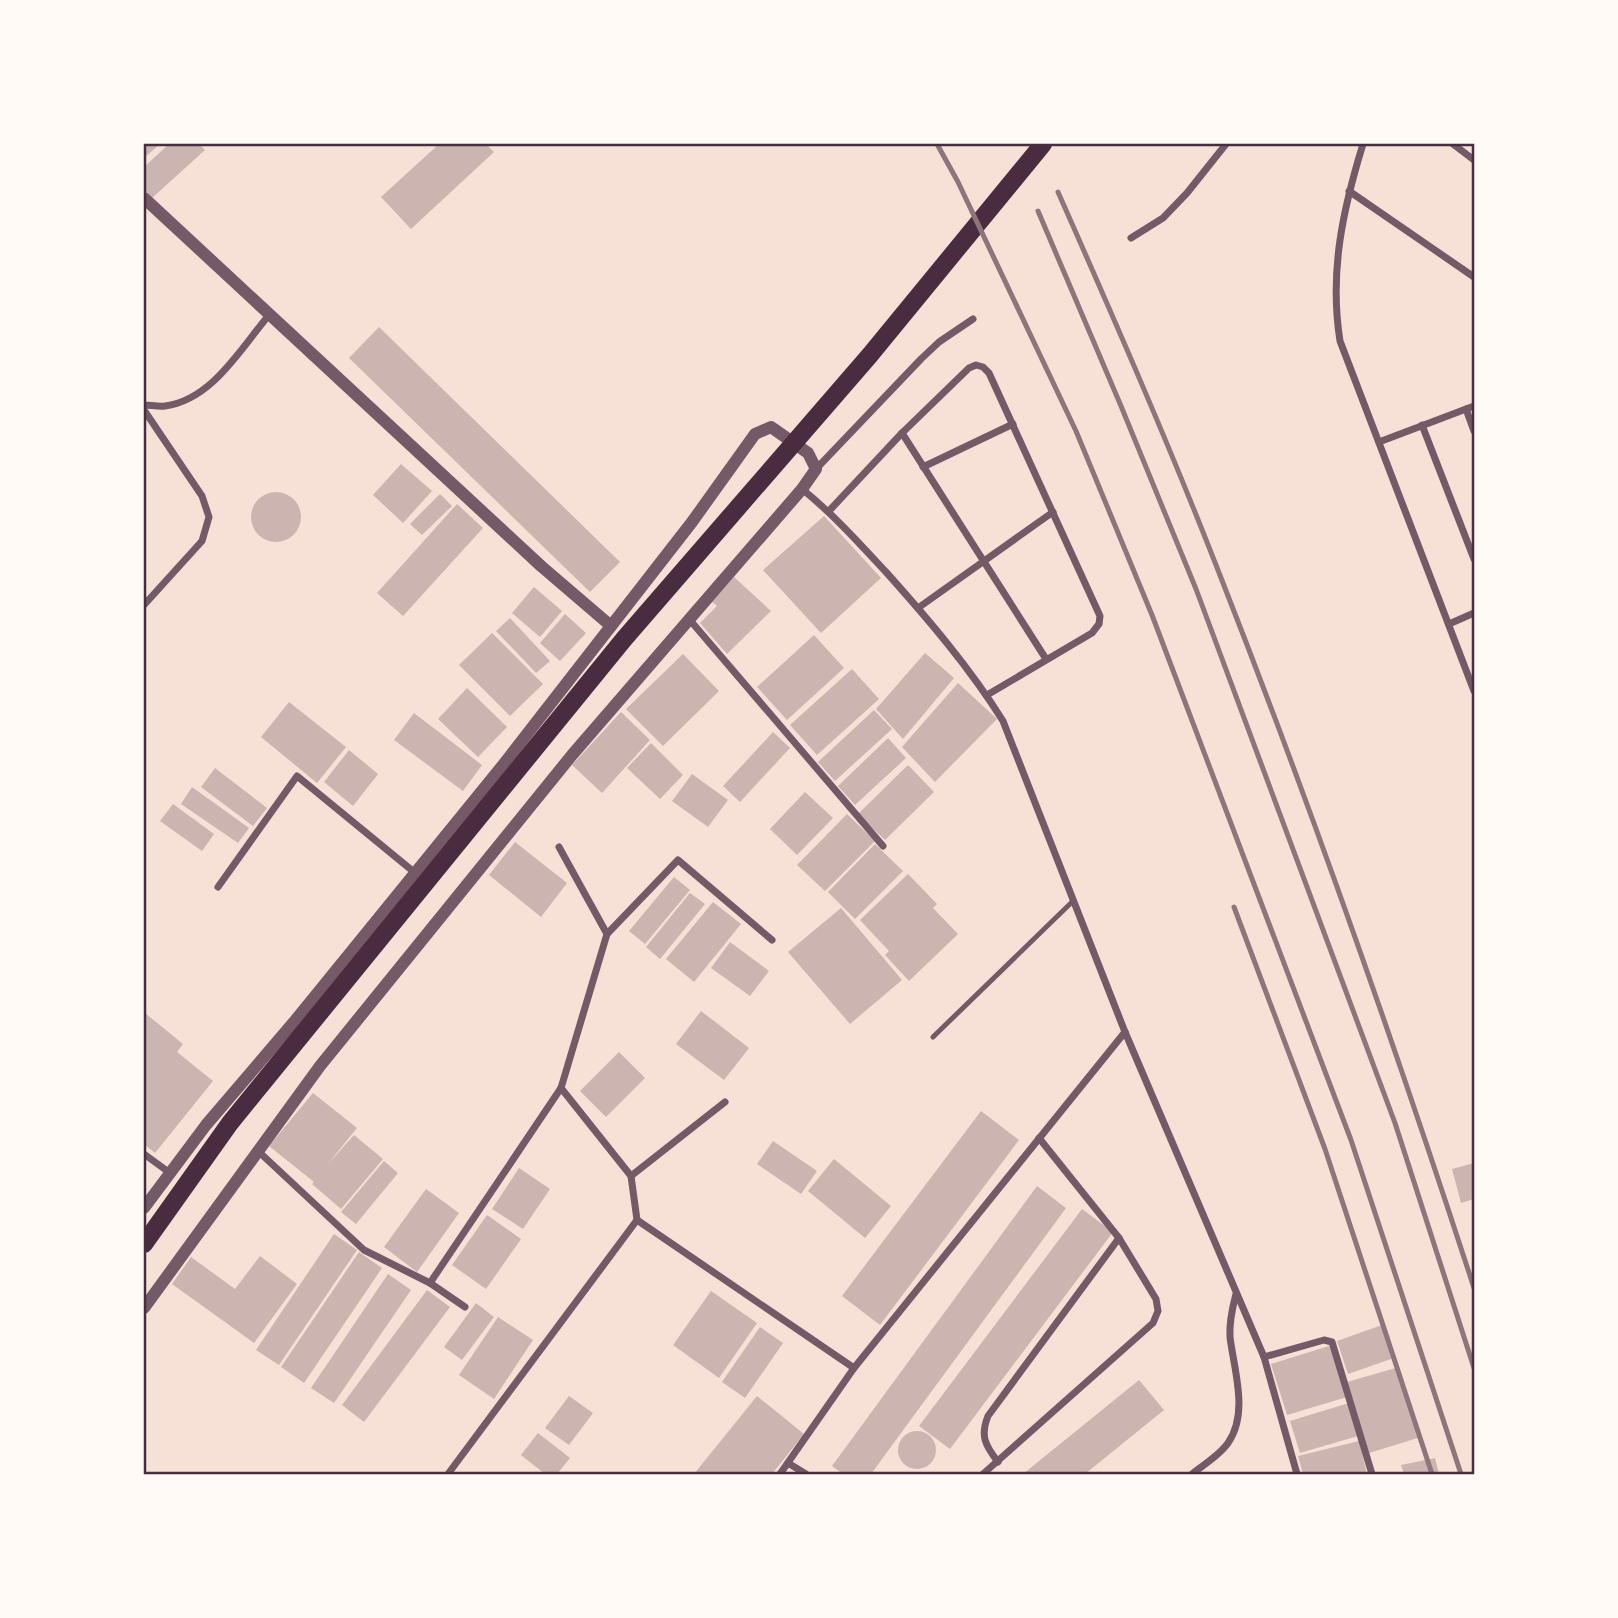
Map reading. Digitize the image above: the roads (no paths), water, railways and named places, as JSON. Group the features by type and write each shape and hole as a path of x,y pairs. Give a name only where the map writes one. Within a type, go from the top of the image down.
{"main road":[{"path":"144,1244 230,1123 624,639 870,355 1044,144"}],"street":[{"path":"1131,238 1163,218 1226,144"},
{"path":"1363,144 1349,191 1335,273 1335,309 1340,341 1475,691"},
{"path":"1453,144 1475,160"},
{"path":"1349,191 1475,277"},
{"path":"144,198 541,566 611,626"},
{"path":"144,405 165,407 194,397 218,376 269,314"},
{"path":"144,1308 320,1066 537,798 802,489 816,469 920,359 939,342 973,319"},
{"path":"829,511 902,433 969,368 976,365 989,373 1100,616 1099,624 1092,633 987,695"},
{"path":"1379,442 1475,406"},
{"path":"1466,409 1475,430"},
{"path":"144,411 202,496 209,517 202,541 144,605"},
{"path":"923,467 1013,424"},
{"path":"1422,425 1475,559"},
{"path":"144,1208 206,1125 294,1022 503,765 692,522 755,434 771,427 808,453 816,469"},
{"path":"902,433 1046,659"},
{"path":"802,489 829,511 918,608 987,695 1003,721 1125,1032 1264,1357 1297,1475"},
{"path":"918,608 1053,512"},
{"path":"1449,624 1475,613"},
{"path":"689,619 883,846"},
{"path":"218,887 297,776 414,872"},
{"path":"559,847 607,934"},
{"path":"430,1283 561,1088 607,934 678,860 772,940"},
{"path":"780,1475 854,1368 1125,1032"},
{"path":"448,1475 637,1220 631,1176 561,1088"},
{"path":"631,1176 725,1102"},
{"path":"983,1475 1153,1323 1158,1311 1156,1299 1119,1238 1039,1138"},
{"path":"258,1151 364,1250 430,1283 465,1307"},
{"path":"144,1154 170,1173"},
{"path":"637,1220 854,1368"},
{"path":"998,1462 985,1446 982,1431 988,1416 1119,1238"},
{"path":"1192,1475 1227,1445 1235,1431 1238,1408 1230,1326 1236,1294"},
{"path":"1264,1357 1324,1340 1332,1342 1372,1475"},
{"path":"788,1463 806,1475"}],"lane":[{"path":"933,1037 1073,901"}],"railway":[{"path":"937,144 958,182 1076,431 1152,615 1351,1140 1461,1474"},
{"path":"1058,192 1163,435 1257,670 1354,934 1474,1288"},
{"path":"1038,211 1196,589 1395,1123 1474,1368"},
{"path":"1234,907 1325,1149 1432,1474"}]}
